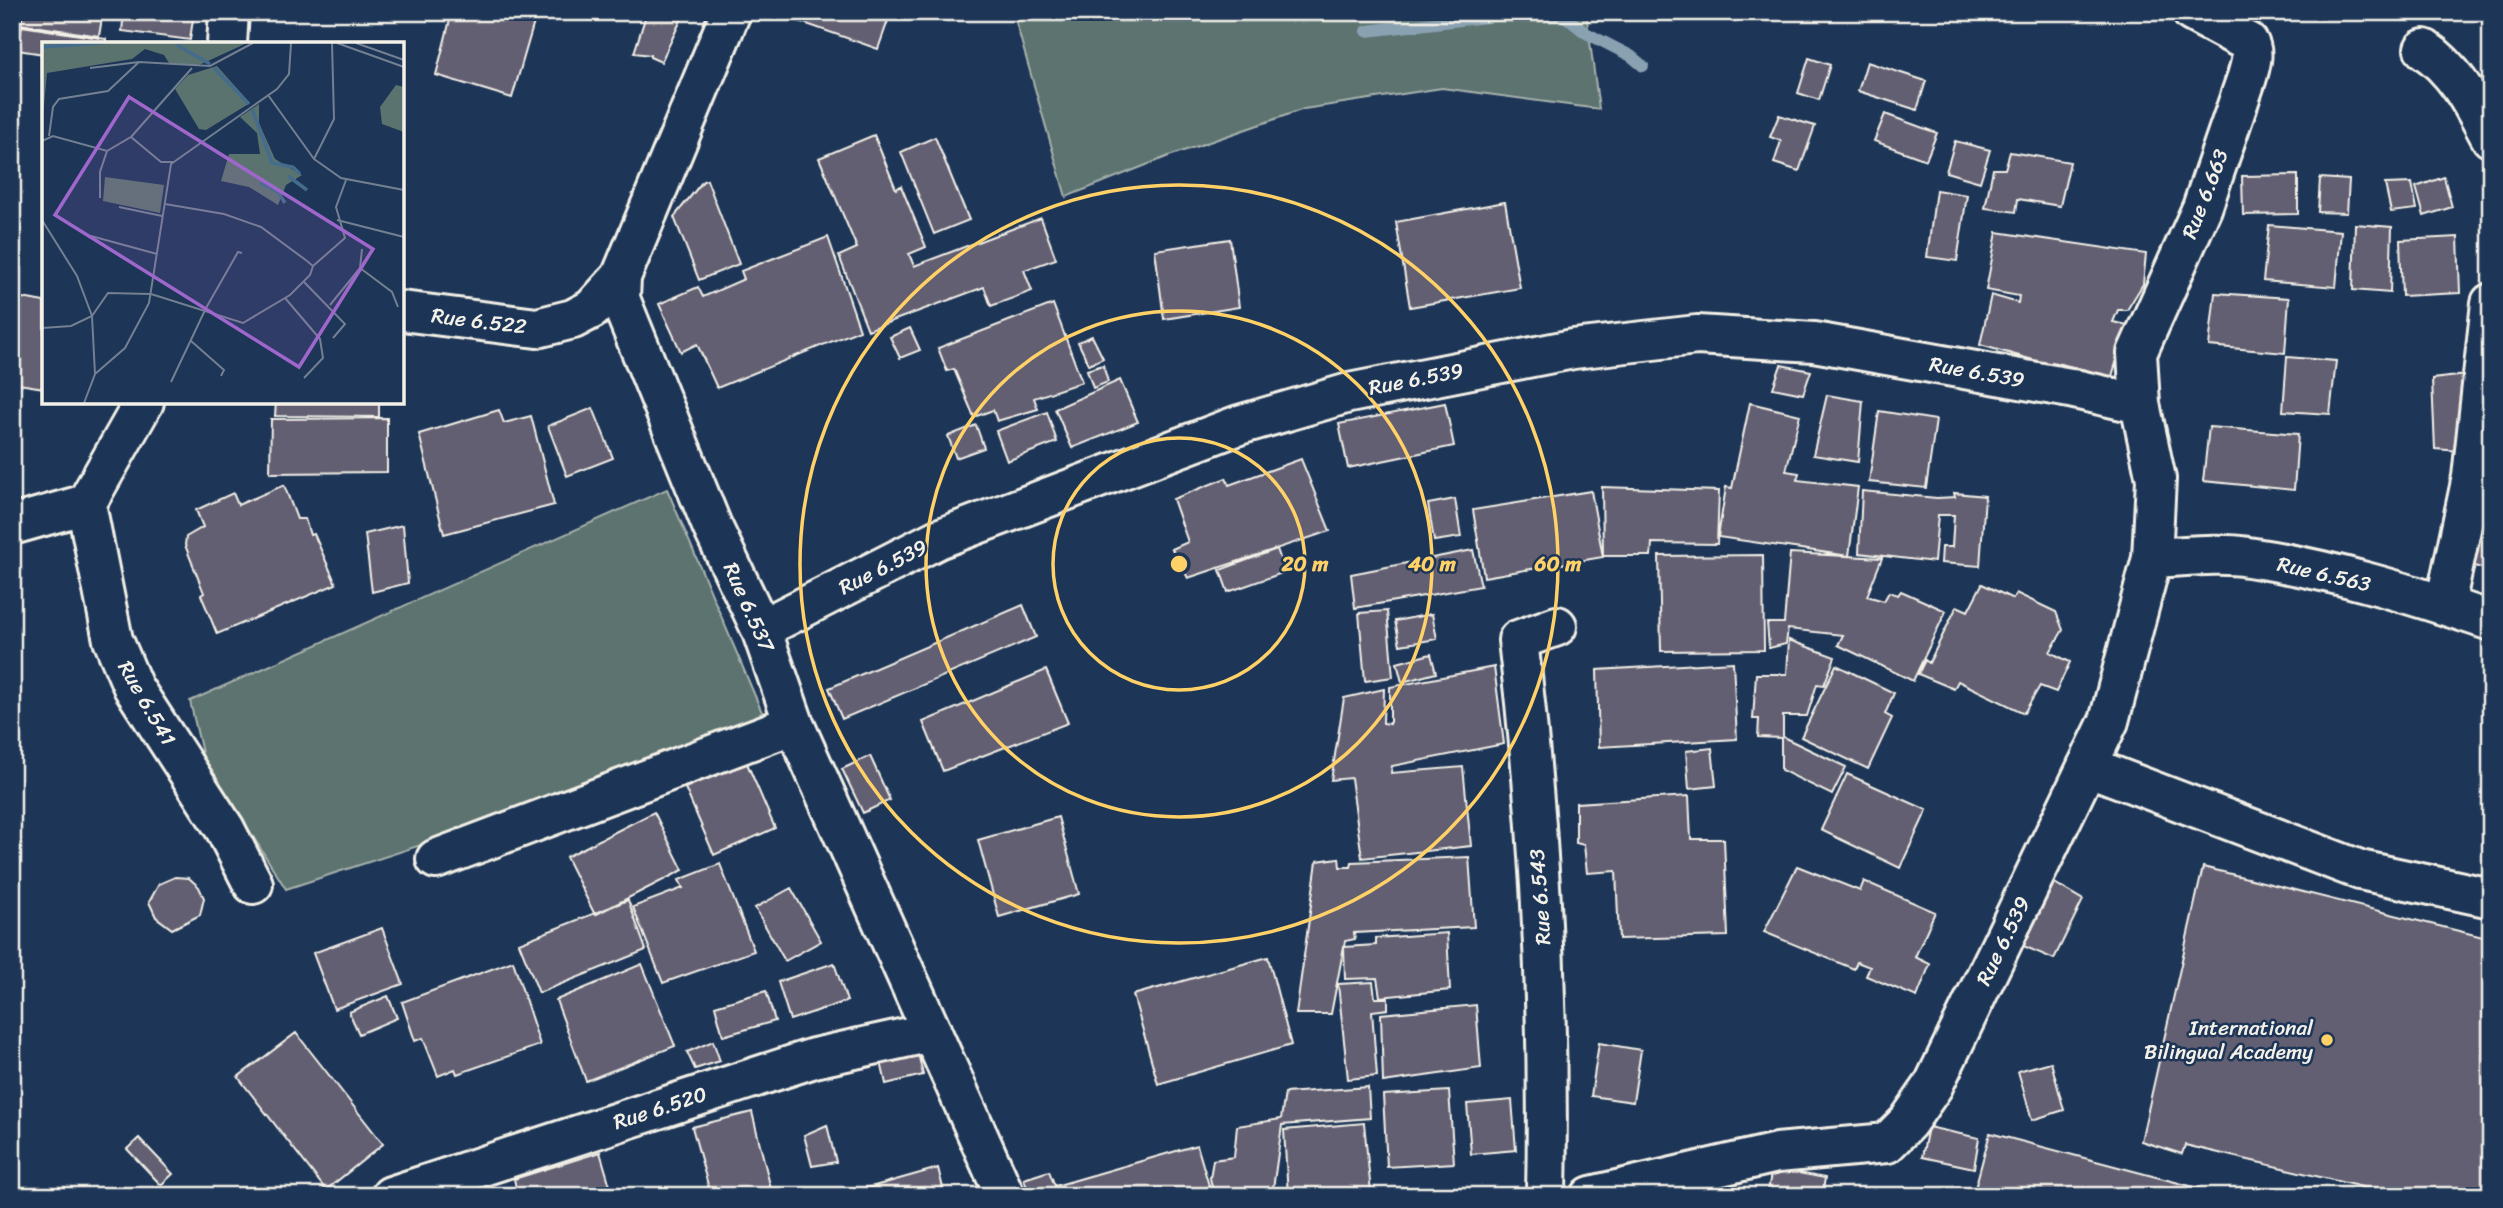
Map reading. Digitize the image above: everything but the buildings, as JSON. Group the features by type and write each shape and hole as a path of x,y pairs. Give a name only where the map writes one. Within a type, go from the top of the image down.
{"street":[{"path":"227,42 229,12"},
{"name":"Rue 6.537","path":"731,12 621,277 620,299 712,526 761,629 794,724 1005,1196"},
{"name":"Rue 6.663","path":"2140,404 2137,353 2202,208 2252,58 2248,42 2192,12"},
{"path":"2424,49 2441,60 2469,97 2491,138"},
{"name":"Rue 6.522","path":"404,311 537,328 573,319 592,309 621,277"},
{"path":"2445,605 2472,477 2491,303"},
{"name":"Rue 6.539","path":"761,629 938,539 1239,425 1349,393 1573,349 1698,335 1814,342 2070,388 2140,404 2156,479 2152,558 2109,721 1933,1087 1908,1122 1886,1143 1777,1153 1591,1196"},
{"path":"12,525 86,503 143,404"},
{"name":"Rue 6.541","path":"86,503 113,640 133,687 225,829 253,884"},
{"name":"Rue 6.563","path":"2152,558 2245,556 2325,572 2445,605 2491,621"},
{"name":"Rue 6.543","path":"1546,1196 1548,1100 1545,982 1531,744 1518,640 1557,626"},
{"path":"436,859 794,724"},
{"path":"2087,766 2360,870 2491,898"},
{"name":"Rue 6.520","path":"391,1196 814,1058 932,1032"}],"green space":[{"path":"1013,12 1586,12 1599,109 1442,88 1304,109 1169,156 1066,197"},
{"path":"667,489 764,717 525,811 286,889 203,757 190,701"}],"waterway":[{"path":"1367,31 1512,14 1545,14 1566,17 1586,33 1631,56 1643,66"}],"place":[{"name":"International Bilingual Academy","path":"2327,1040"}]}
